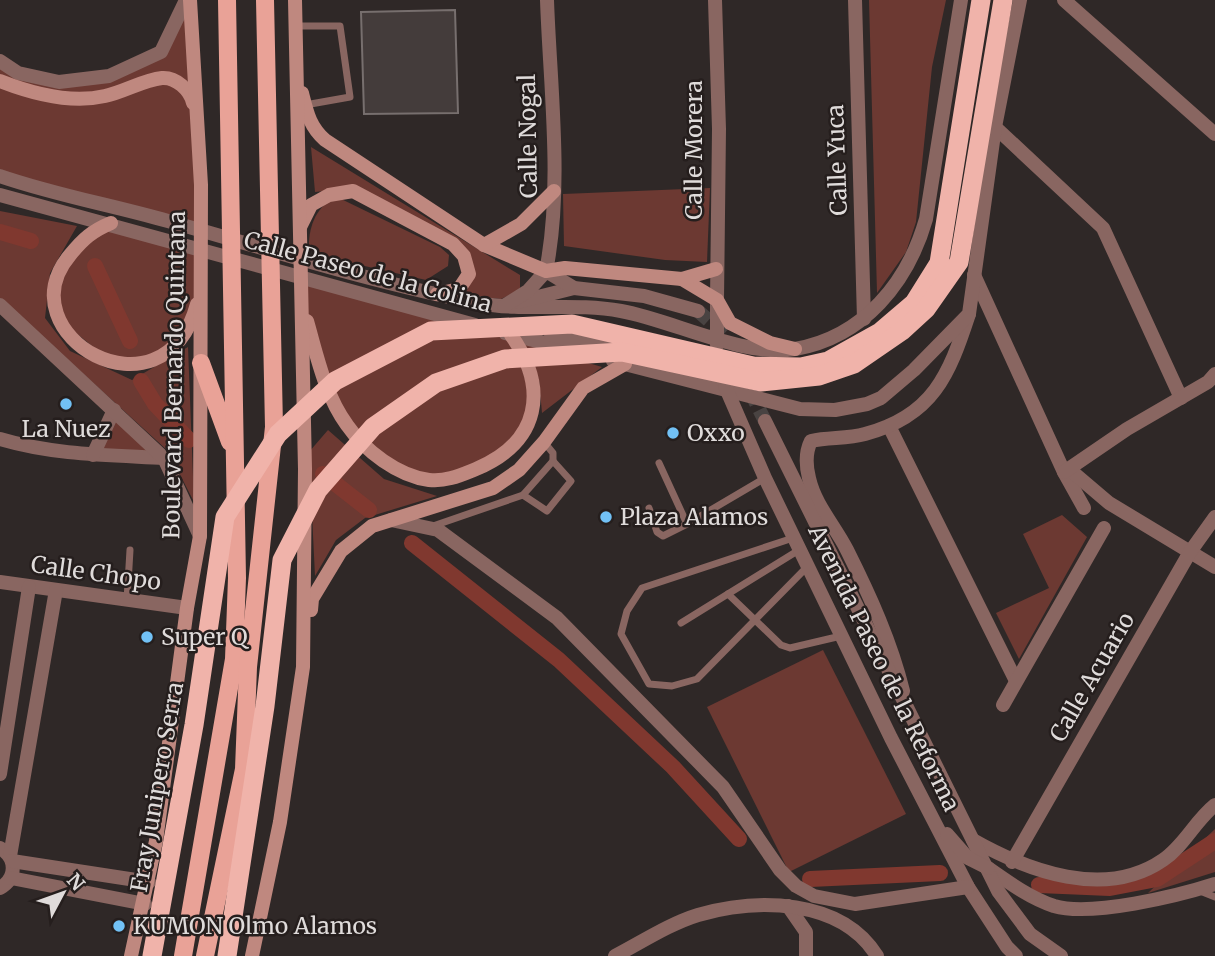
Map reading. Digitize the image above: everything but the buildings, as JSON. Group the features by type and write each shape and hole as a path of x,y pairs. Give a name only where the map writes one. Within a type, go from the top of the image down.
{"highway":[{"path":"823,368 880,332 914,303 939,262 981,0"},
{"path":"227,956 265,706 282,560 318,490 373,427 436,383 505,359 622,352 761,382 854,364 902,331 926,309 960,262 1003,0"},
{"name":"Fray Junipero Serra","path":"152,956 194,725 225,517 278,434 335,381 431,331 572,324 753,366 823,368"}],"main road":[{"name":"Boulevard Bernardo Quintana","path":"131,956 149,882 187,608 200,536 201,185 188,0"},
{"path":"183,956 234,659 237,578 227,0"},
{"path":"205,956 244,769 248,667 274,427 265,0"},
{"path":"295,0 305,469 303,667"},
{"path":"297,72 315,131 484,245 546,271 565,268 682,279 716,269"},
{"path":"0,81 61,99 103,96 164,78 181,84 191,94 196,114"},
{"path":"298,231 311,205 330,195 353,191 453,244 464,256 469,274 459,289 437,294"},
{"path":"484,245 520,224 554,191"},
{"path":"111,223 88,233 61,266 54,292 59,319 72,341 92,356 114,364 140,366 181,341 194,317 201,293"},
{"path":"682,279 717,300 730,323 770,343 795,349"},
{"path":"301,298 329,395 346,424 360,442 404,474 431,480 453,478 484,466 513,445 526,428 534,407 533,374 511,335"},
{"path":"201,363 235,457"},
{"path":"252,956 280,822 312,599 329,570 341,551 372,526 440,507 493,488 519,470 544,442 583,388 625,364"}],"street":[{"path":"0,61 19,73 59,82 109,76 161,52 188,0"},
{"name":"Calle Nogal","path":"546,271 551,245 554,191 547,0"},
{"name":"Calle Morera","path":"715,0 719,130 716,269 719,338"},
{"name":"Calle Yuca","path":"855,0 864,319"},
{"path":"725,392 728,370 740,359 795,349 834,337 864,319 901,280 918,249 926,219 961,0"},
{"path":"906,706 893,651 846,548 816,498 806,461 811,442 850,438 889,426 923,404 951,369 969,314 995,127 1020,0"},
{"path":"1064,0 1215,134"},
{"path":"995,127 1103,228 1181,398"},
{"name":"Calle Paseo de la Colina","path":"0,176 57,195 332,269 437,294 504,306 596,307 624,311 761,348 795,349"},
{"name":"Calle Paseo de la Colina","path":"0,195 111,223 194,249 511,335 725,392 800,409"},
{"path":"504,306 539,282 546,271 574,288"},
{"path":"974,275 1084,508"},
{"path":"504,306 574,288 645,296 698,311"},
{"path":"0,305 164,458 200,536"},
{"path":"795,349 764,369 763,383 772,398 800,409 835,410 867,404 881,398 914,370 969,314"},
{"path":"511,335 548,335 705,369 712,364 719,338"},
{"path":"1066,470 1127,429 1208,382 1215,374"},
{"name":"Avenida Paseo de la Reforma","path":"725,392 901,758 968,887 1007,947 1016,956"},
{"path":"93,455 114,410"},
{"name":"Avenida Paseo de la Reforma","path":"765,421 915,725 1014,917 1030,934 1061,956"},
{"path":"889,426 1016,681"},
{"path":"0,439 23,446 93,455 164,458"},
{"path":"1066,470 1109,503 1215,568"},
{"name":"Calle Acuario","path":"1012,862 1190,552 1215,517"},
{"path":"391,520 438,530 557,618 723,788 780,870 796,886 814,896 855,904 968,887"},
{"path":"1003,705 1104,528"},
{"name":"Calle Chopo","path":"0,582 187,608"},
{"path":"0,774 4,720 30,587"},
{"path":"56,590 8,855 6,883 145,904"},
{"path":"891,738 908,753 917,749 919,739 915,725"},
{"path":"901,758 950,838 968,858 1022,891 1056,907 1097,907 1153,900 1215,884"},
{"path":"973,840 1012,862 1076,879 1131,877 1172,853 1215,805"},
{"path":"8,855 149,882"},
{"path":"615,956 698,915 746,906 788,906 821,913 862,937 877,956"},
{"path":"788,906 806,932 806,956"}],"lane":[{"path":"296,26 340,26 350,97 305,105"},
{"path":"428,528 523,495 553,460 554,453 544,442"},
{"path":"523,495 547,511 570,481 553,460"},
{"path":"659,463 687,524"},
{"path":"649,508 657,532 663,536 765,478"},
{"path":"681,624 728,594 796,544"},
{"path":"796,544 642,588 627,611 621,634 649,684 672,686 697,679 807,567"},
{"path":"127,600 130,550"},
{"path":"728,594 781,645 790,648 841,636"},
{"path":"1197,890 1215,897"}],"shaded area":[{"path":"186,0 201,231 0,176 0,61 59,82 109,76 161,52"},
{"path":"869,0 946,0 932,67 916,222 906,252 877,293"},
{"path":"311,147 520,275 520,290 501,299 464,295 473,277 468,255 358,188 315,192"},
{"path":"710,188 707,262 665,260 564,246 563,194"},
{"path":"337,197 440,247 449,255 448,266 426,280 334,259 309,249 315,218 324,206"},
{"path":"0,211 77,226 50,273 45,318 70,351 132,380 188,347 194,502 168,451 0,298"},
{"path":"111,223 200,250 201,293 162,355 114,364 59,319 61,266"},
{"path":"303,278 511,335 534,407 513,445 453,478 404,474 346,424 301,298"},
{"path":"524,344 602,367 542,413 539,380"},
{"path":"114,410 164,458 93,455"},
{"path":"328,430 384,479 437,496 365,518 336,540 315,576 309,452"},
{"path":"1062,515 1087,537 1019,659 996,613 1049,588 1023,534"},
{"path":"823,650 906,814 789,872 707,707"},
{"path":"1215,829 1215,872 1148,893"}],"waterway":[{"path":"0,232 31,241"},
{"path":"95,266 130,341"},
{"path":"141,381 155,404 189,440"},
{"path":"323,474 369,510"},
{"path":"412,543 559,660 673,767 739,839"},
{"path":"1039,885 1110,888 1157,879 1215,841"},
{"path":"810,879 940,873"}],"tunnel":[{"path":"698,311 724,334"},
{"path":"750,391 765,421"}],"place":[{"name":"La Nuez","path":"66,404"},
{"name":"Oxxo","path":"673,433"},
{"name":"Plaza Alamos","path":"606,517"},
{"name":"Super Q","path":"147,637"},
{"name":"KUMON Olmo Alamos","path":"119,926"}]}
